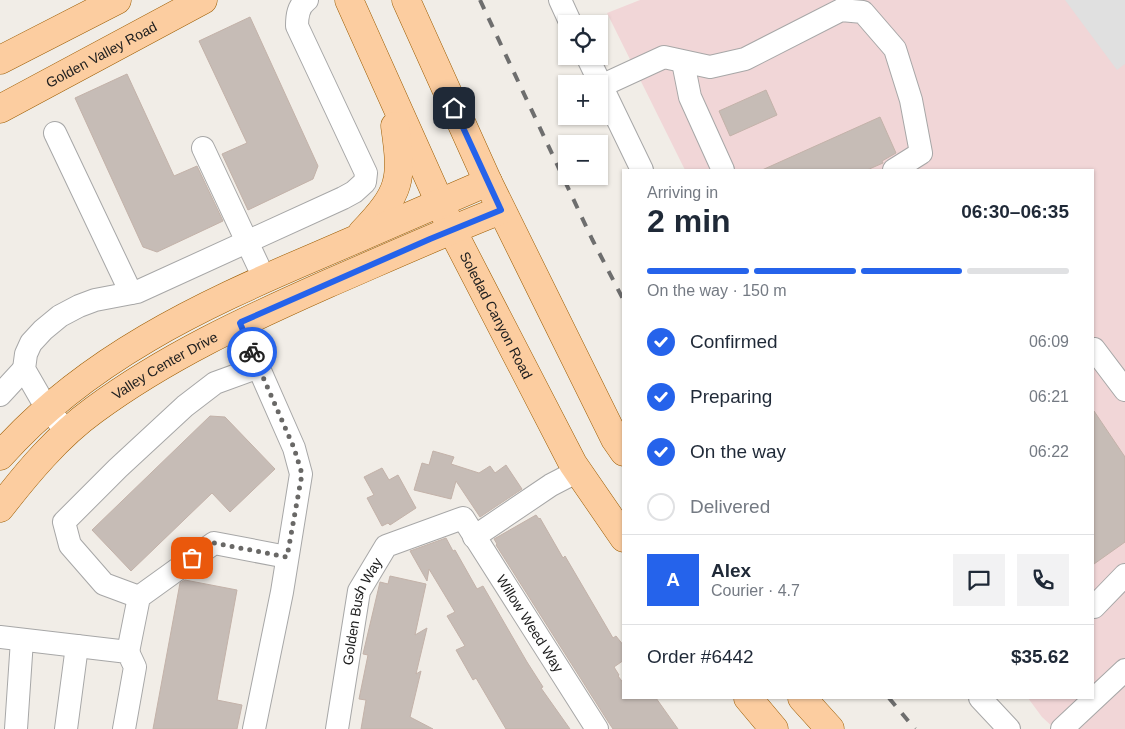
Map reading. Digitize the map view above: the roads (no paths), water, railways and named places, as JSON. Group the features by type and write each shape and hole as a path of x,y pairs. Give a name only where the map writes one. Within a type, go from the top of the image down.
{"main road":[{"path":"0,60 118,0"},
{"name":"Golden Valley Road","path":"0,109 203,0"},
{"name":"Soledad Canyon Road","path":"349,0 452,230 578,471 622,535"},
{"path":"406,0 501,210 615,439 622,449"},
{"path":"356,239 384,209 391,199 397,182 400,157 391,94"},
{"path":"0,456 68,390 130,348 226,295 488,182"},
{"name":"Valley Center Drive","path":"0,508 40,461 68,432 93,411 150,372 240,323 501,210"},
{"path":"749,699 774,729"},
{"path":"784,699 804,729"},
{"path":"803,699 830,729"}],"street":[{"path":"0,395 24,368 26,354 31,343 60,316 95,300 131,293 153,285 344,198 365,182 366,172 298,26 297,16 302,4 307,0"},
{"path":"560,0 567,15"},
{"path":"608,83 664,58 710,67 744,59 841,10 863,12 895,49 911,100 921,154 896,169"},
{"path":"683,62 690,97 724,169"},
{"path":"608,100 642,169"},
{"path":"56,133 131,293"},
{"path":"203,148 264,278"},
{"path":"240,323 294,448 302,474 254,729"},
{"path":"1094,349 1125,390"},
{"path":"139,597 104,584 70,545 64,522 118,468 185,406 215,382 258,367"},
{"path":"24,368 47,409 68,432"},
{"name":"Golden Bush Way","path":"337,729 359,591 386,546 468,527 578,471"},
{"name":"Willow Weed Way","path":"468,527 597,729"},
{"path":"124,729 135,667 128,652 139,597 214,543 287,557"},
{"path":"1094,607 1123,583"},
{"path":"16,729 11,638 128,652"},
{"path":"66,729 77,646"},
{"path":"1062,729 1125,670"},
{"path":"981,699 1009,729"}],"railway":[{"path":"480,0 592,239 622,297"},
{"path":"890,699 915,729"}]}
